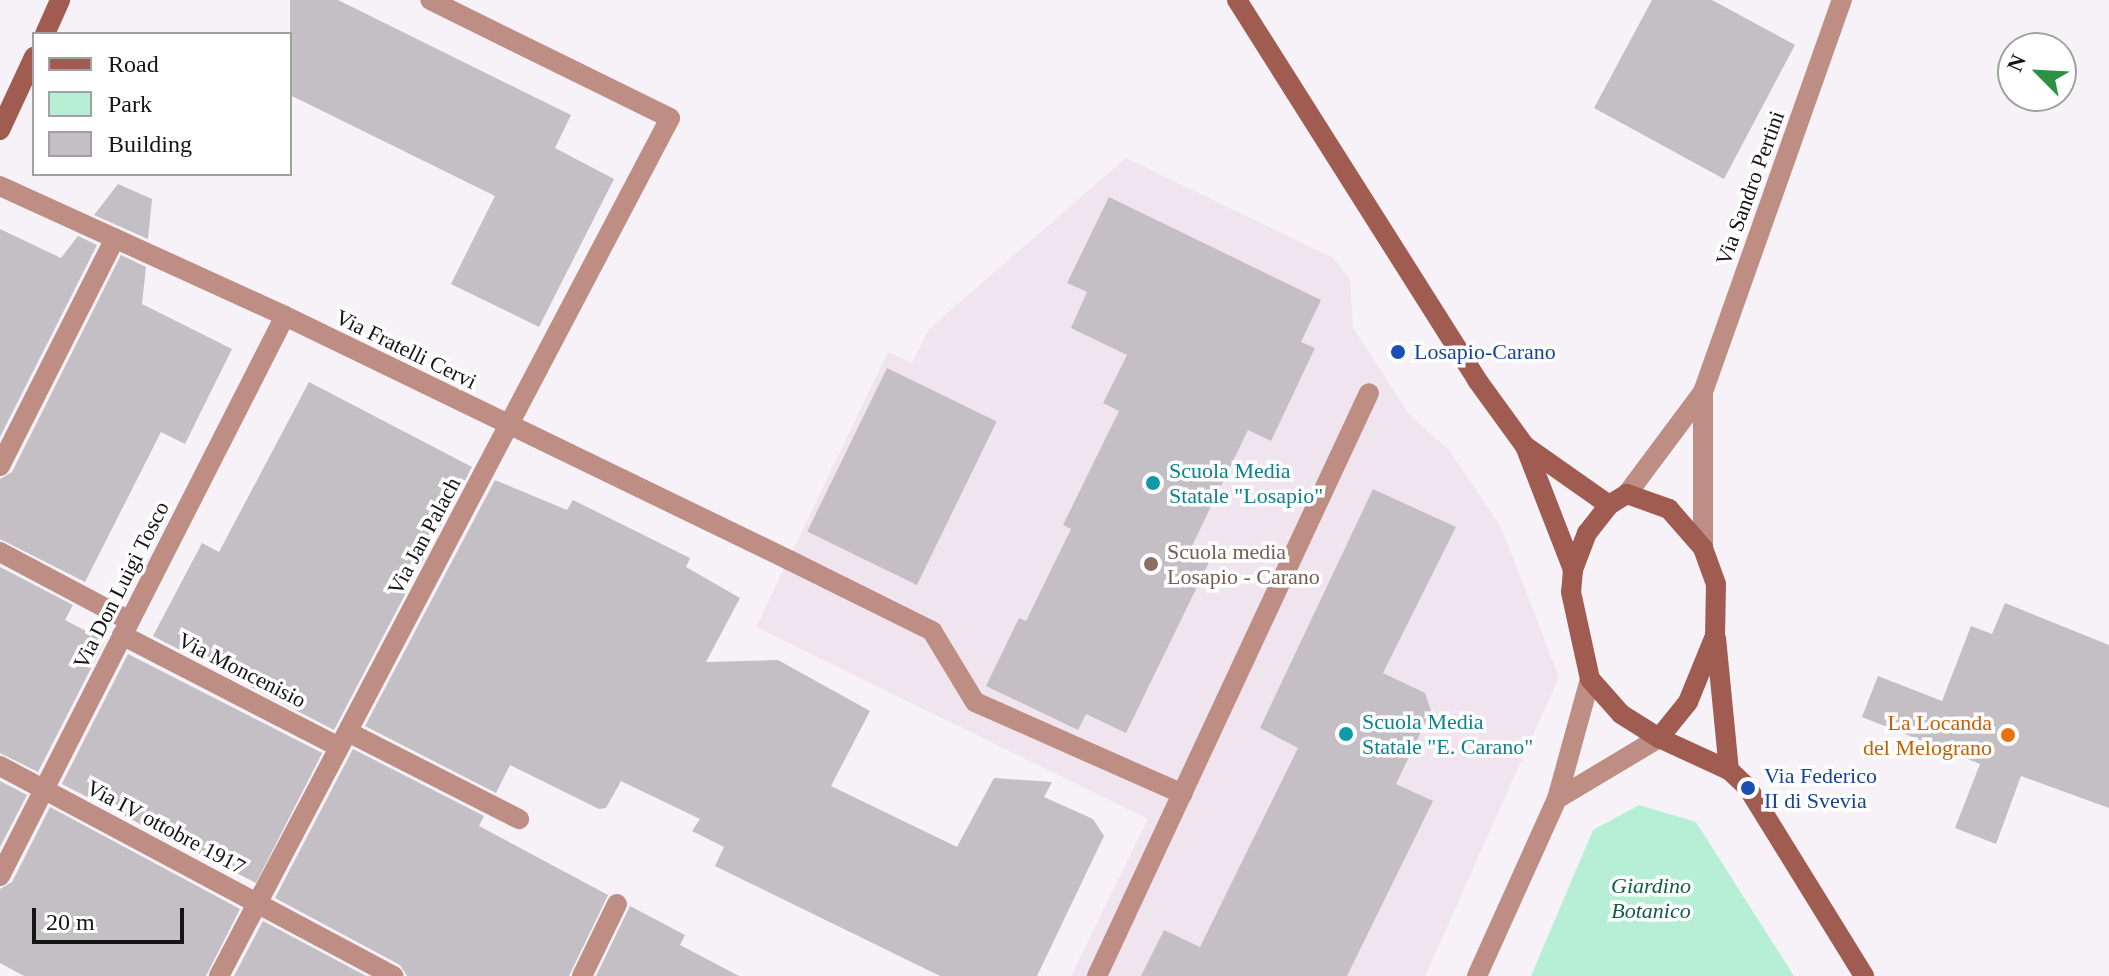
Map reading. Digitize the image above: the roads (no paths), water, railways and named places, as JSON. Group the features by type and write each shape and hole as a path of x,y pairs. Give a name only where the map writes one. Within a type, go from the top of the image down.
{"main road":[{"path":"46,32 60,0"},
{"path":"1237,0 1477,380 1525,446 1573,570"},
{"path":"0,130 32,61"},
{"path":"1525,446 1618,500 1669,509 1703,548 1716,584 1715,636 1729,770"},
{"path":"1618,500 1587,533 1573,570 1571,592 1590,679 1621,714 1659,738 1729,770 1748,788 1864,976"},
{"path":"1659,738 1688,702 1715,636"}],"street":[{"name":"Via Jan Palach","path":"219,976 670,118 430,0"},
{"name":"Via Sandro Pertini","path":"1703,392 1842,0"},
{"name":"Via Fratelli Cervi","path":"0,186 285,316 932,631 975,702 1183,794"},
{"path":"0,466 115,238"},
{"name":"Via Don Luigi Tosco","path":"0,876 285,316"},
{"path":"1618,500 1703,392"},
{"path":"1703,392 1703,548"},
{"path":"1097,976 1369,393"},
{"name":"Via Moncenisio","path":"0,552 126,628 344,740 519,819"},
{"path":"1477,976 1557,799 1590,679"},
{"path":"1557,799 1659,738"},
{"name":"Via IV ottobre 1917","path":"0,766 394,976"},
{"path":"582,976 617,904"}],"place":[{"name":"Losapio-Carano","path":"1398,352"},
{"name":"Scuola Media Statale \"Losapio\"","path":"1153,483"},
{"name":"Scuola media Losapio - Carano","path":"1151,564"},
{"name":"Scuola Media Statale \"E. Carano\"","path":"1346,734"},
{"name":"La Locanda del Melograno","path":"2008,735"},
{"name":"Via Federico II di Svevia","path":"1748,788"}],"park label":[{"name":"Giardino Botanico","path":"1651,898"}]}
